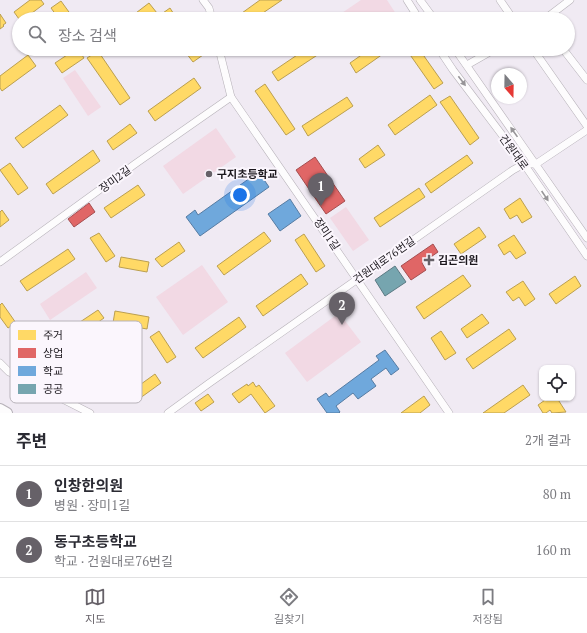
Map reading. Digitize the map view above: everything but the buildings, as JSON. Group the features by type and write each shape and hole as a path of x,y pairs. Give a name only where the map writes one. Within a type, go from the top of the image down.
{"highway":[{"path":"0,409 8,413"}],"street":[{"path":"203,0 210,12"},
{"path":"407,0 415,12"},
{"path":"420,0 429,12"},
{"path":"500,0 508,12"},
{"path":"554,12 570,0"},
{"name":"장미1길","path":"221,56 231,97 449,413"},
{"name":"건원대로","path":"444,56 453,70 524,164 587,256"},
{"name":"건원대로","path":"460,56 587,238"},
{"path":"467,66 483,56"},
{"path":"538,56 587,126"},
{"path":"568,56 587,80"},
{"name":"장미2길","path":"0,262 135,164 231,97"},
{"path":"524,164 536,164 587,130"},
{"name":"건원대로76번길","path":"168,413 357,279 524,164"},
{"path":"0,363 10,373"},
{"path":"70,403 90,413"}],"shaded area":[{"path":"361,0 387,0 395,12 343,12"},
{"path":"75,70 101,107 88,116 63,78"},
{"path":"216,128 236,157 183,194 163,166"},
{"path":"346,207 369,240 353,251 330,218"},
{"path":"202,265 228,302 183,335 156,297"},
{"path":"86,272 97,288 50,320 40,304"},
{"path":"339,313 361,342 307,382 285,353"}],"place":[{"name":"구지초등학교","path":"209,174"},
{"name":"인창한의원","path":"321,206"},
{"name":"김곤의원","path":"429,260"},
{"name":"동구초등학교","path":"342,325"}]}
